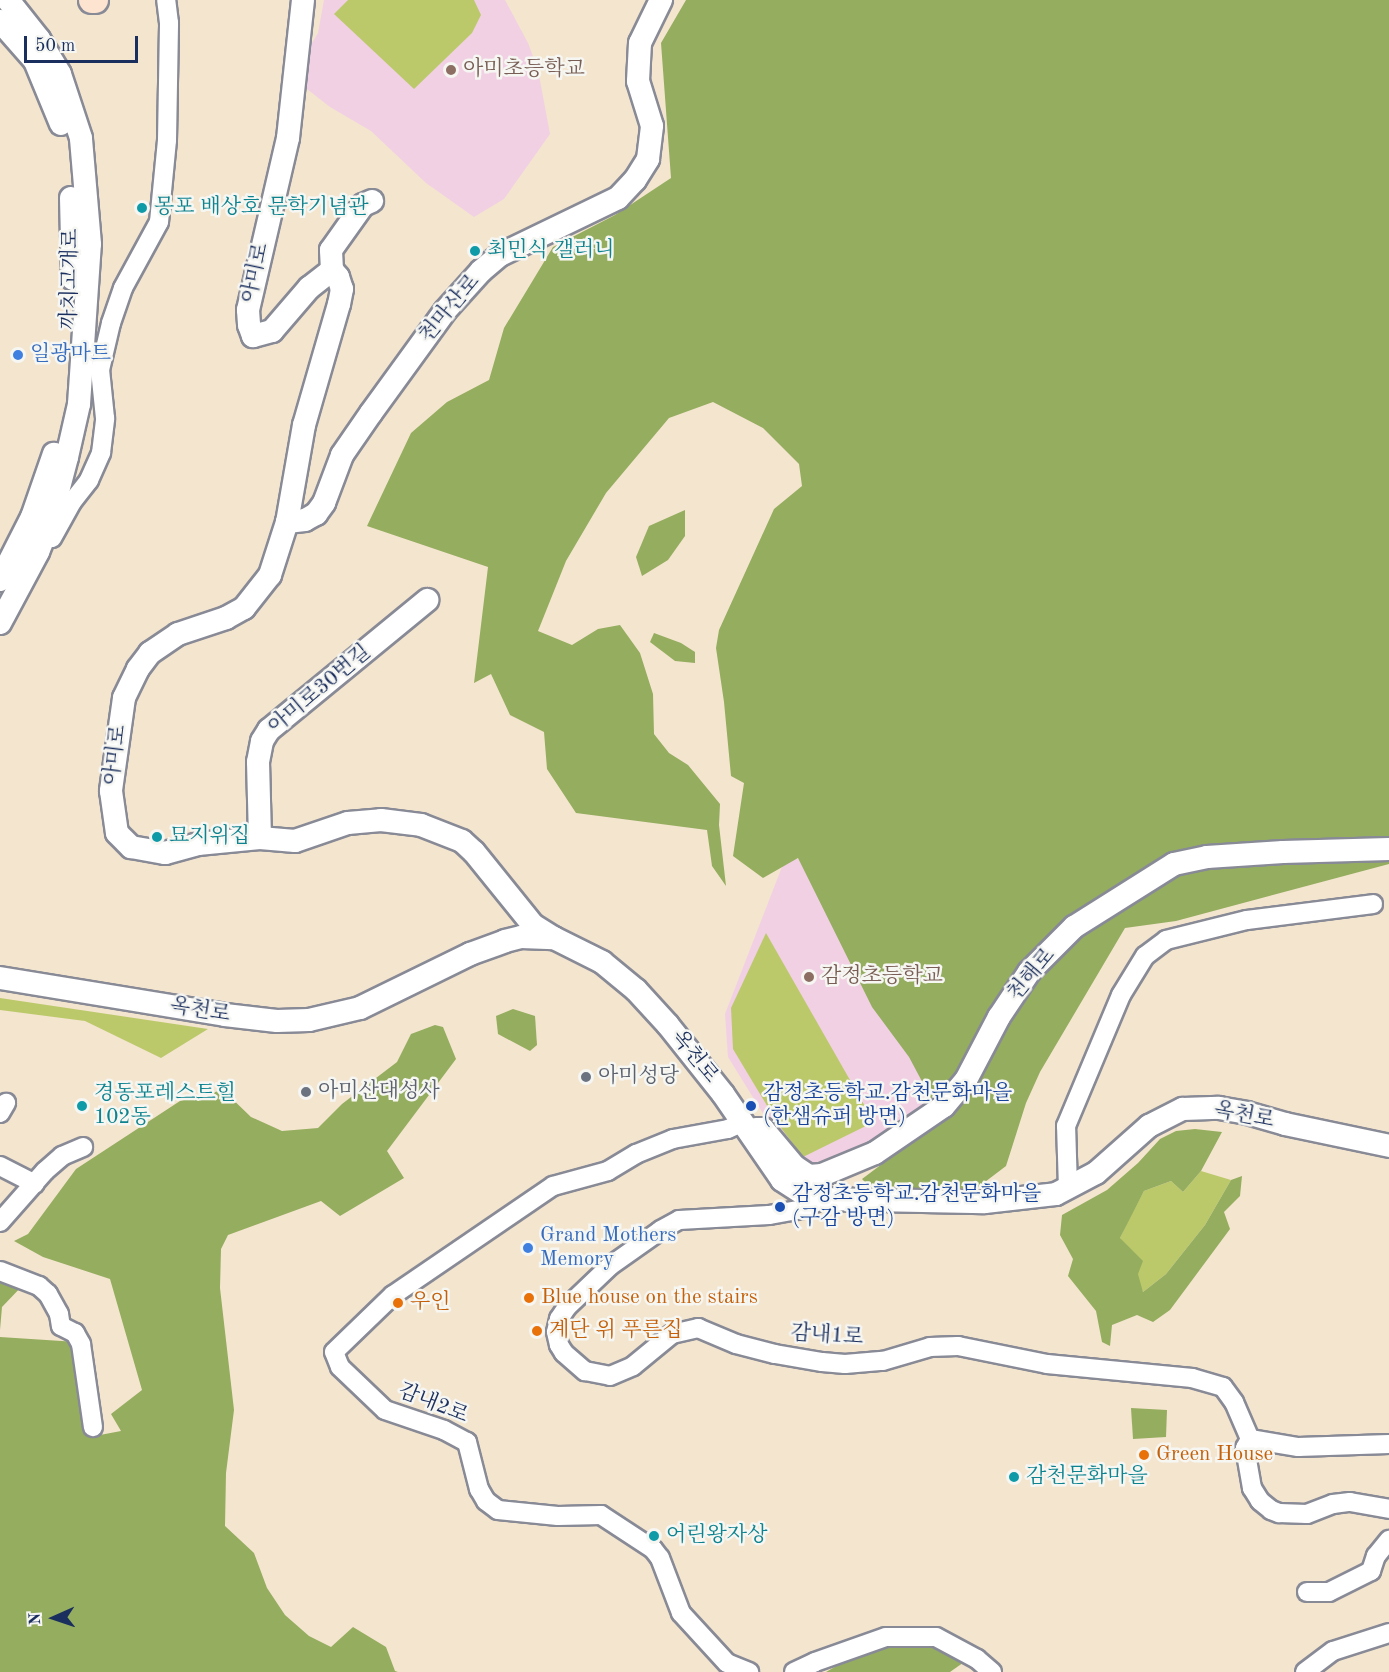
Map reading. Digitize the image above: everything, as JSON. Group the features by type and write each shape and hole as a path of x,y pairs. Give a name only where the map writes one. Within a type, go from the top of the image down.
{"street":[{"path":"38,552 50,542 72,502 89,480 101,453 105,418 100,370 111,323 123,288 159,222 167,140 169,23 166,0"},
{"name":"아미로","path":"303,0 288,138 248,310 249,325 254,336 272,332 309,288 332,270"},
{"name":"천마산로","path":"287,522 305,520 316,514 324,503 342,455 370,413 445,311 481,271 500,255 618,198 635,180 648,159 652,126 638,81 640,43 661,0"},
{"path":"0,623 38,552 50,522 79,404 90,244 81,138 60,74 39,39 7,6"},
{"name":"까치고개로","path":"0,580 32,517 53,456 64,403 71,336 74,250 68,141 35,61 7,6"},
{"name":"아미로","path":"372,201 363,205 332,250 332,270 338,277 342,289 304,425 287,522 270,575 243,608 226,618 178,634 150,652 138,669 124,698 111,791 117,833 131,847 165,853 198,844 260,838 295,841 348,824 381,820 421,825 462,841 474,852 533,925 554,938"},
{"name":"아미로30번길","path":"260,838 258,762 262,741 269,730 428,600"},
{"name":"천해로","path":"743,1126 764,1129 794,1166 809,1176 822,1175 875,1153 944,1106 966,1080 999,1017 1029,972 1074,927 1174,864 1207,857 1389,849"},
{"path":"498,944 511,920 509,898"},
{"path":"1068,1188 1066,1126 1121,995 1144,956 1166,940 1247,920 1373,903"},
{"name":"옥천로","path":"0,978 225,1015 277,1021 309,1020 360,1008 470,954 498,944 521,937 554,938 602,962 653,1007 723,1094 782,1180 807,1196 822,1199 985,1202 1031,1199 1056,1194 1096,1173 1149,1126 1183,1109 1219,1108 1247,1113 1285,1124 1389,1146"},
{"name":"감내2로","path":"743,1126 673,1139 636,1154 608,1171 553,1186 393,1295 334,1352 340,1367 385,1410 444,1430 467,1442 479,1489 486,1502 498,1510 558,1516 601,1515 653,1549 660,1558 681,1613 727,1663 749,1672"},
{"path":"0,1222 62,1156 83,1147"},
{"path":"0,1166 35,1184"},
{"name":"감내1로","path":"822,1199 803,1209 769,1215 686,1219 661,1230 610,1266 567,1307 559,1319 556,1332 564,1353 585,1371 610,1376 633,1366 659,1342 686,1329 706,1329 730,1341 775,1354 845,1364 883,1361 930,1347 958,1346 1047,1364 1192,1378 1223,1387 1234,1402 1250,1439 1245,1448 1252,1488 1260,1501 1271,1510 1280,1513 1307,1514 1334,1504 1350,1502 1389,1509"},
{"path":"0,1271 39,1286 48,1294 59,1314 61,1326 75,1334 81,1344 93,1428"},
{"path":"1250,1439 1298,1447 1389,1444"},
{"path":"1307,1592 1329,1592 1371,1571 1376,1556 1389,1540"},
{"path":"1305,1672 1333,1651 1389,1633"},
{"path":"794,1672 886,1636 909,1636 936,1637 977,1659 992,1672"}],"shaded area":[{"path":"324,0 505,0 528,43 538,70 550,134 504,199 474,217 426,183 371,131 330,107 307,89 301,79 304,56 318,33"},
{"name":"감정초등학교","path":"785,859 802,859 909,1037 932,1100 867,1145 808,1165 777,1136 728,1057 725,1014"}],"green space":[{"path":"348,0 474,0 481,15 472,33 414,89 334,14"},
{"path":"686,0 1389,0 1389,864 1176,921 1125,928 1040,1072 1026,1103 1006,1166 977,1188 931,1190 867,1184 862,1179 942,1119 909,1057 872,1007 798,858 763,878 733,856 744,783 731,776 716,648 719,630 774,509 802,486 799,464 763,428 713,402 669,418 606,493 566,561 538,631 572,645 598,629 620,625 640,653 653,694 654,734 669,753 688,765 720,804 719,825 726,886 712,866 707,830 576,813 547,769 544,732 510,715 491,674 474,683 488,567 367,526 411,433 447,402 489,380 504,328 553,247 615,215 671,178 661,43"},
{"path":"685,510 685,536 668,560 642,576 636,557 649,526"},
{"path":"654,633 681,643 695,652 695,663 675,661 650,642"},
{"path":"766,933 874,1122 803,1157 778,1124 733,1049 731,1008"},
{"path":"0,998 208,1029 161,1058 85,1021 0,1010"},
{"path":"513,1009 535,1016 537,1045 530,1051 498,1034 496,1016"},
{"path":"435,1025 443,1027 456,1059 387,1151 404,1178 340,1216 321,1201 228,1235 221,1249 220,1288 234,1410 226,1473 225,1526 254,1553 267,1588 285,1615 309,1636 331,1647 353,1627 386,1647 395,1671 398,1672 0,1672 0,1337 77,1342 88,1422 100,1435 121,1431 111,1414 142,1390 110,1279 43,1257 14,1241 28,1234 76,1169 180,1101 223,1090 251,1117 282,1131 318,1128 342,1104 397,1062 411,1034"},
{"path":"1195,1129 1222,1132 1201,1171 1183,1192 1171,1181 1144,1191 1120,1238 1143,1261 1138,1274 1143,1292 1166,1274 1205,1225 1231,1180 1242,1176 1240,1196 1224,1212 1230,1229 1170,1310 1153,1322 1137,1315 1112,1325 1110,1346 1102,1342 1096,1311 1068,1276 1073,1259 1060,1235 1062,1215 1107,1190 1138,1163 1160,1139 1176,1131"},
{"path":"1201,1171 1231,1180 1205,1225 1166,1274 1143,1292 1120,1238 1130,1217 1144,1191 1171,1181 1183,1192"},
{"path":"0,1275 24,1284 2,1307 0,1330"},
{"path":"1131,1408 1167,1410 1166,1437 1133,1439"},
{"path":"926,1643 967,1660 950,1672 826,1672 845,1661 888,1645"}],"place":[{"name":"아미초등학교","path":"451,70"},
{"name":"몽포 배상호 문학기념관","path":"142,208"},
{"name":"최민식 갤러니","path":"475,251"},
{"name":"일광마트","path":"18,355"},
{"name":"묘지위집","path":"157,837"},
{"name":"감정초등학교","path":"809,977"},
{"name":"아미성당","path":"586,1077"},
{"name":"아미산대성사","path":"306,1092"},
{"name":"경동포레스트힐 102동","path":"82,1106"},
{"name":"감정초등학교.감천문화마을 (한샘슈퍼 방면)","path":"751,1106"},
{"name":"감정초등학교.감천문화마을 (구감 방면)","path":"780,1207"},
{"name":"Grand Mothers Memory","path":"528,1248"},
{"name":"Blue house on the stairs","path":"529,1298"},
{"name":"우인","path":"398,1303"},
{"name":"계단 위 푸른집","path":"537,1331"},
{"name":"Green House","path":"1144,1455"},
{"name":"감천문화마을","path":"1014,1477"},
{"name":"어린왕자상","path":"654,1536"}]}
